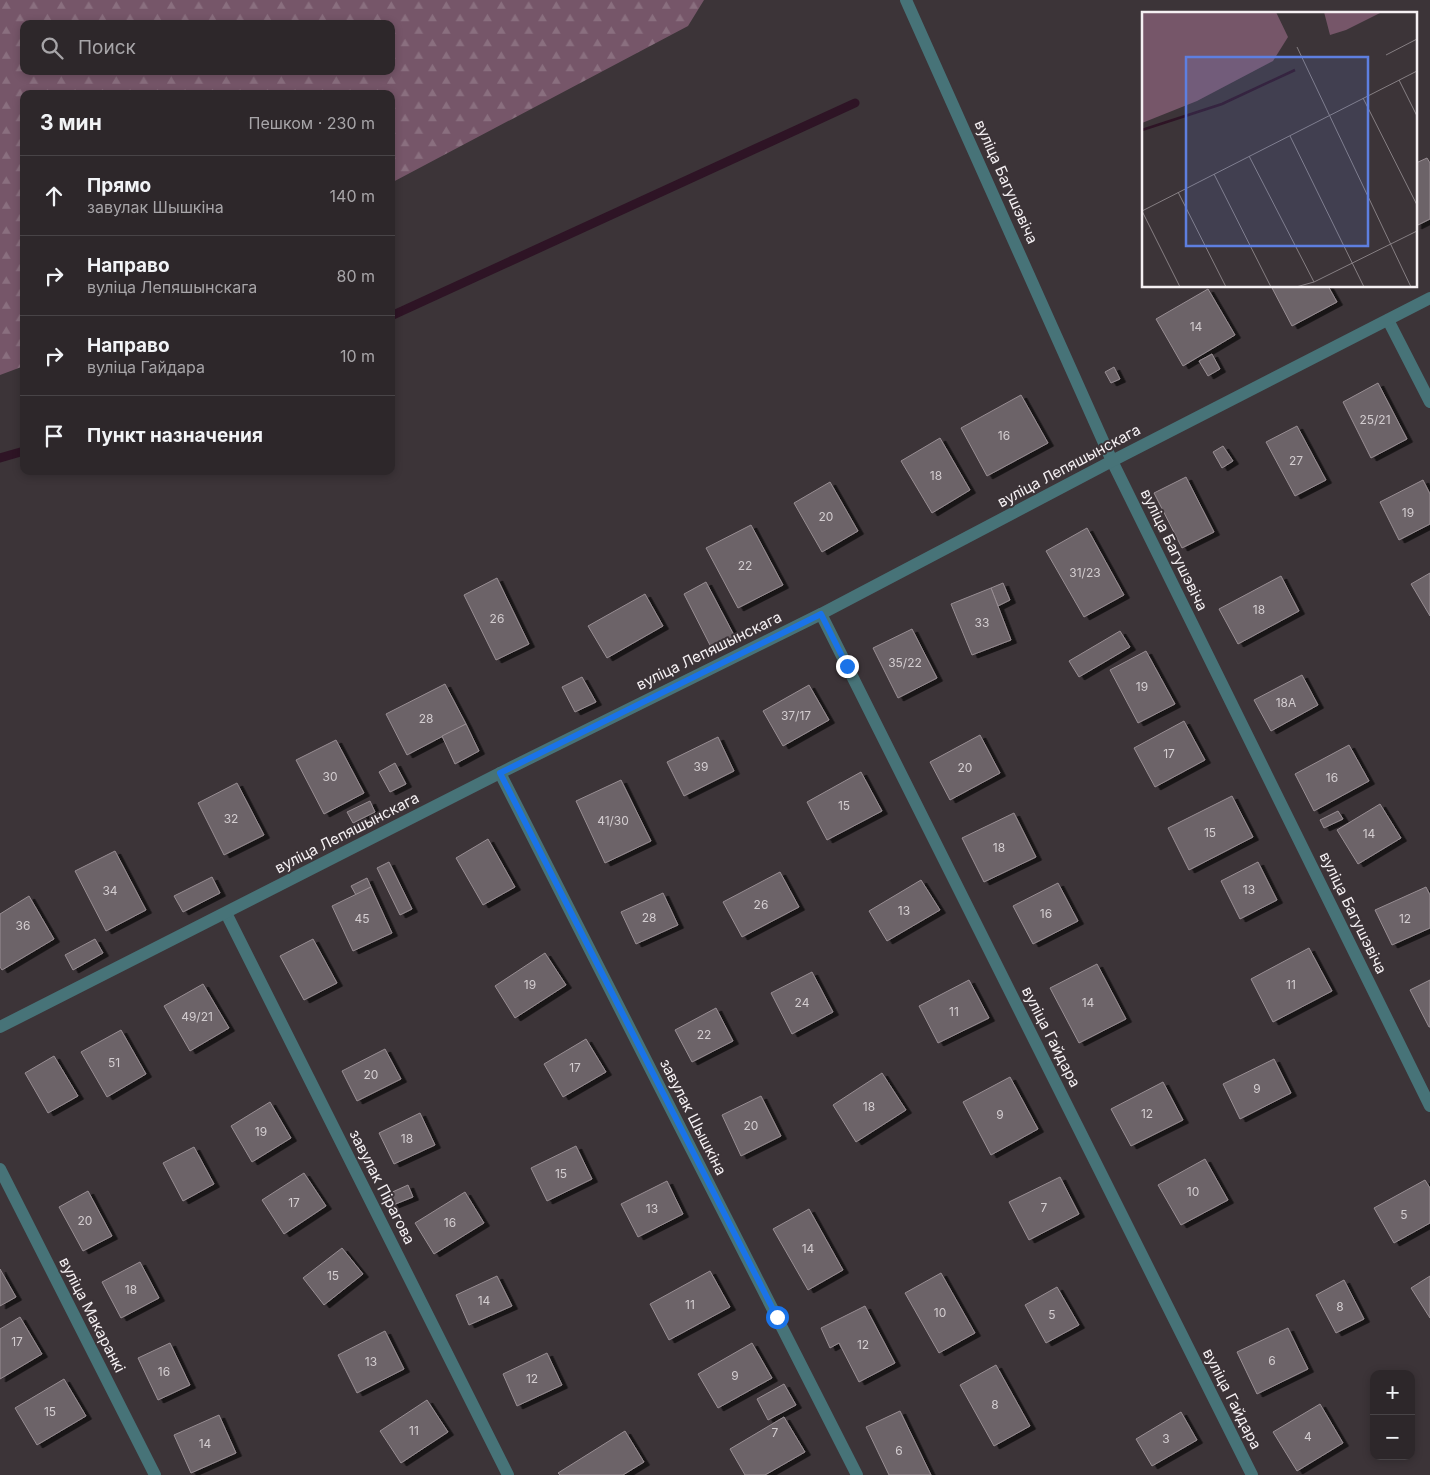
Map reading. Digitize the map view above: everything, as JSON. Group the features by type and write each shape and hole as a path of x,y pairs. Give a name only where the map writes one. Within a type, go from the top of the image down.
{"street":[{"name":"вуліца Багушэвіча","path":"906,0 1112,461 1430,1106"},
{"name":"вуліца Лепяшынскага","path":"0,1027 500,773 821,614 1112,461 1430,298"},
{"path":"1388,320 1430,402"},
{"name":"вуліца Гайдара","path":"821,614 1252,1475"},
{"name":"завулак Шышкіна","path":"500,773 857,1475"},
{"name":"завулак Пірагова","path":"226,913 508,1475"},
{"name":"вуліца Макаранкі","path":"0,1169 155,1475"}],"green space":[{"path":"0,0 704,0 688,26 395,181 395,90 20,90 20,368 0,375"}],"building":[{"path":"1427,158 1430,163 1430,219 1418,225 1418,162"},
{"path":"1272,288 1329,288 1337,302 1292,326"},
{"path":"1208,289 1235,335 1183,366 1156,319"},
{"path":"1212,354 1220,369 1208,376 1199,361"},
{"path":"1114,367 1120,379 1111,383 1105,372"},
{"path":"1378,383 1407,439 1371,458 1343,402"},
{"path":"1021,395 1048,443 987,476 961,428"},
{"path":"1297,426 1326,480 1295,496 1266,442"},
{"path":"940,438 970,490 932,513 901,461"},
{"path":"1223,446 1233,461 1222,468 1213,452"},
{"path":"1186,477 1214,532 1182,548 1154,493"},
{"path":"1423,480 1430,494 1430,524 1399,540 1380,502"},
{"path":"830,482 858,531 822,552 794,503"},
{"path":"751,525 783,585 738,608 706,548"},
{"path":"1087,528 1124,595 1084,617 1046,551"},
{"path":"1430,573 1430,616 1411,584"},
{"path":"1281,576 1299,611 1238,644 1219,609"},
{"path":"497,578 529,644 496,660 464,595"},
{"path":"706,582 735,637 712,649 684,594"},
{"path":"1003,583 1010,600 998,606 991,588"},
{"path":"991,588 1011,640 972,655 951,604"},
{"path":"645,594 663,626 607,658 588,626"},
{"path":"912,629 937,678 898,698 873,648"},
{"path":"1120,631 1130,647 1079,677 1069,661"},
{"path":"1146,651 1175,704 1138,723 1110,670"},
{"path":"1302,675 1318,705 1271,731 1254,700"},
{"path":"582,677 596,702 575,712 562,687"},
{"path":"445,684 466,724 407,755 386,714"},
{"path":"809,685 829,720 783,746 763,711"},
{"path":"1184,721 1205,760 1155,787 1134,748"},
{"path":"466,724 479,751 455,764 442,736"},
{"path":"980,735 1000,773 950,800 930,762"},
{"path":"718,737 734,771 684,796 667,762"},
{"path":"336,740 364,793 324,814 296,760"},
{"path":"1349,745 1369,781 1314,811 1295,774"},
{"path":"395,763 406,784 390,792 379,772"},
{"path":"861,772 882,811 827,840 807,802"},
{"path":"621,780 651,841 605,863 576,801"},
{"path":"237,783 264,835 224,855 198,803"},
{"path":"1232,796 1253,837 1189,870 1168,828"},
{"path":"370,801 375,812 353,823 347,812"},
{"path":"1380,804 1401,838 1358,864 1337,830"},
{"path":"1338,811 1343,819 1324,828 1320,820"},
{"path":"1014,813 1036,857 984,882 962,838"},
{"path":"488,839 515,887 483,905 456,858"},
{"path":"115,851 146,910 106,931 75,871"},
{"path":"389,862 412,909 400,915 377,868"},
{"path":"1258,862 1277,900 1240,919 1221,881"},
{"path":"780,872 799,907 742,937 723,902"},
{"path":"212,877 220,893 183,912 174,896"},
{"path":"367,878 371,887 356,895 351,886"},
{"path":"921,880 940,910 887,941 869,911"},
{"path":"1058,883 1078,921 1033,944 1013,906"},
{"path":"371,887 392,933 353,951 332,906"},
{"path":"1426,887 1430,895 1430,928 1392,945 1375,910"},
{"path":"663,893 678,925 636,944 621,912"},
{"path":"29,896 54,939 2,970 0,967 0,914"},
{"path":"95,939 103,953 73,970 65,955"},
{"path":"313,939 337,983 304,1000 280,956"},
{"path":"1309,948 1332,991 1273,1022 1251,979"},
{"path":"545,953 566,985 515,1018 495,986"},
{"path":"1097,964 1126,1019 1079,1043 1050,988"},
{"path":"812,972 833,1012 792,1034 771,993"},
{"path":"969,980 989,1018 938,1043 919,1006"},
{"path":"1430,980 1430,1027 1429,1027 1410,990"},
{"path":"203,984 229,1028 190,1051 164,1006"},
{"path":"716,1008 733,1041 692,1062 675,1030"},
{"path":"121,1030 146,1074 107,1097 81,1052"},
{"path":"586,1039 606,1072 563,1097 544,1064"},
{"path":"385,1049 401,1079 357,1101 342,1071"},
{"path":"54,1056 78,1096 48,1113 25,1073"},
{"path":"1274,1059 1291,1093 1240,1119 1223,1084"},
{"path":"882,1073 906,1110 856,1142 833,1105"},
{"path":"1010,1077 1038,1129 991,1155 963,1102"},
{"path":"1163,1082 1183,1120 1131,1146 1111,1109"},
{"path":"761,1096 781,1136 741,1156 722,1115"},
{"path":"270,1102 291,1138 252,1162 231,1126"},
{"path":"420,1113 435,1145 394,1164 379,1133"},
{"path":"576,1146 592,1179 547,1201 531,1168"},
{"path":"194,1147 214,1184 183,1201 163,1163"},
{"path":"1205,1159 1228,1200 1181,1225 1158,1185"},
{"path":"304,1173 326,1206 284,1234 262,1200"},
{"path":"1060,1177 1079,1214 1029,1240 1009,1202"},
{"path":"1425,1180 1430,1188 1430,1223 1394,1243 1374,1208"},
{"path":"667,1181 683,1214 638,1237 621,1204"},
{"path":"408,1185 413,1197 393,1205 388,1194"},
{"path":"88,1191 112,1236 83,1251 59,1207"},
{"path":"465,1192 484,1223 434,1254 415,1223"},
{"path":"809,1209 843,1270 808,1290 773,1229"},
{"path":"342,1248 363,1274 324,1305 303,1278"},
{"path":"140,1262 159,1298 121,1318 102,1282"},
{"path":"0,1269 16,1297 0,1306"},
{"path":"710,1271 730,1307 669,1340 650,1304"},
{"path":"941,1273 975,1333 939,1353 905,1293"},
{"path":"497,1276 512,1306 469,1325 456,1295"},
{"path":"1430,1276 1430,1318 1411,1288"},
{"path":"1344,1280 1364,1319 1336,1333 1316,1295"},
{"path":"1057,1287 1079,1325 1046,1343 1025,1305"},
{"path":"865,1306 895,1363 859,1382 839,1343 830,1348 821,1328"},
{"path":"20,1317 42,1354 0,1379 0,1329"},
{"path":"1288,1328 1308,1369 1257,1394 1237,1352"},
{"path":"385,1331 404,1369 357,1393 338,1355"},
{"path":"170,1343 190,1385 158,1400 138,1358"},
{"path":"752,1343 772,1378 718,1408 698,1374"},
{"path":"547,1353 562,1385 517,1406 503,1374"},
{"path":"996,1365 1030,1426 994,1446 960,1385"},
{"path":"64,1379 86,1416 37,1445 15,1408"},
{"path":"784,1384 796,1405 768,1420 757,1399"},
{"path":"427,1400 448,1432 401,1463 380,1431"},
{"path":"1320,1404 1343,1443 1297,1471 1273,1432"},
{"path":"900,1411 931,1475 889,1475 866,1427"},
{"path":"1181,1412 1197,1440 1152,1466 1136,1439"},
{"path":"219,1415 236,1453 191,1473 174,1435"},
{"path":"784,1417 805,1452 765,1475 745,1475 730,1449"},
{"path":"625,1431 644,1462 623,1475 560,1475 558,1473"}],"waterway":[{"path":"395,314 855,103"},
{"path":"0,458 20,452"}],"route":[{"path":"777,1317 500,773 821,614 847,666"}]}
